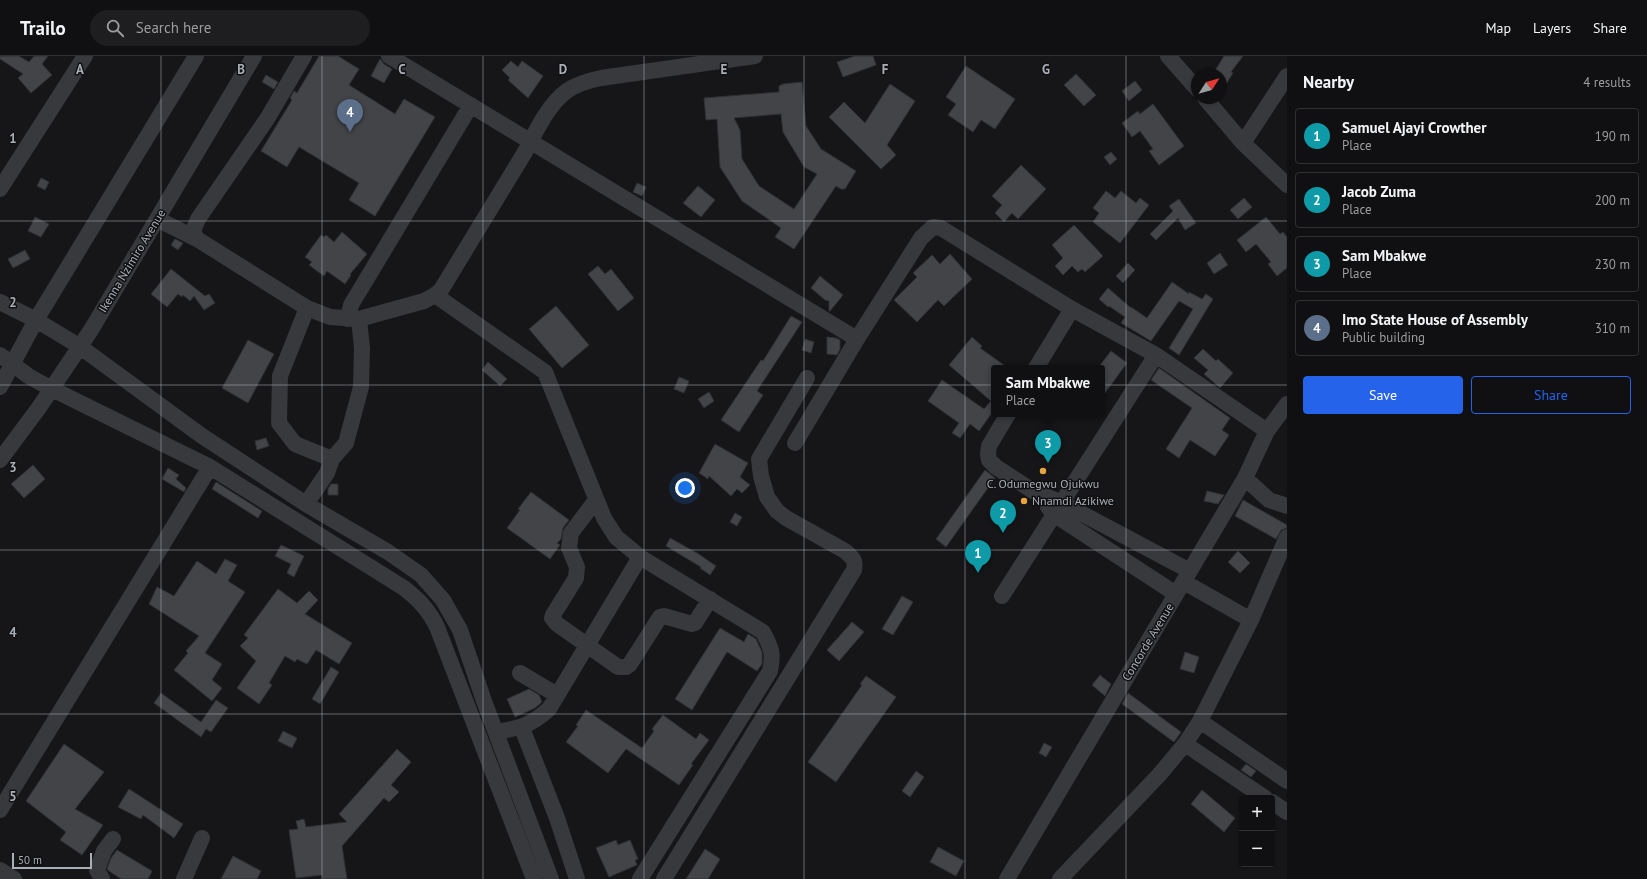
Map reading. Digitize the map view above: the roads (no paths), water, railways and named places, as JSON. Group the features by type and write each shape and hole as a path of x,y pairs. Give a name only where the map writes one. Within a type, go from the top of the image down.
{"street":[{"path":"0,188 84,56"},
{"path":"0,387 6,359 36,320 196,56"},
{"name":"Ikenna Nzimiro Avenue","path":"0,460 52,389 91,330 254,56"},
{"path":"197,239 193,231 198,219 267,120 304,56"},
{"path":"389,56 857,339"},
{"path":"156,219 197,239 307,308 330,317 354,319 424,301 436,295 441,290 532,142 534,135 554,102 568,89 585,81 689,60 755,56"},
{"path":"1168,56 1191,82"},
{"path":"1243,143 1287,76"},
{"path":"1210,104 1243,143 1287,185"},
{"path":"306,504 328,473 332,459 346,443 361,387 362,348 351,305 471,105"},
{"path":"795,443 857,339 921,238 932,227 941,228 1072,309 1156,355 1267,431"},
{"path":"436,295 545,372 596,500 604,518 616,537 640,556 763,632 771,647 773,658 770,671 640,879"},
{"path":"0,302 36,320 79,346 202,436 306,504 388,552 420,575 443,600 460,630 551,879"},
{"path":"307,308 280,376 279,423 295,444 332,459"},
{"path":"1038,365 1072,309"},
{"path":"1002,596 1156,355"},
{"path":"6,359 52,389 210,466 404,588 418,599 429,612 437,627 534,879"},
{"path":"664,879 854,570 855,563 853,558 845,551 786,518 777,511 767,497 761,476 759,459 807,378"},
{"name":"Concorde Avenue","path":"1007,879 1246,478 1267,431 1287,404"},
{"path":"1006,417 990,446 988,454 989,460 1058,509 1183,583 1251,620"},
{"path":"0,810 210,466"},
{"path":"1246,478 1269,500 1287,506"},
{"path":"596,500 571,532 569,548 577,567 576,578 553,615 552,618 557,624 586,646 618,667 626,667 630,664 660,617 664,616 692,624 695,623 710,599"},
{"path":"1058,509 1183,583"},
{"path":"1060,879 1159,775 1185,744 1200,720 1251,620 1287,537"},
{"path":"496,732 522,728 549,710 640,556"},
{"path":"418,599 432,588"},
{"path":"520,673 557,695"},
{"path":"1200,720 1287,781"},
{"path":"522,728 557,818 577,879"},
{"path":"1185,744 1262,795"},
{"path":"1275,804 1287,812"},
{"path":"184,879 202,838"},
{"path":"102,879 97,870 104,851 113,839"}],"place":[{"name":"Imo State House of Assembly","path":"350,132"},
{"name":"Sam Mbakwe","path":"1048,463"},
{"name":"C. Odumegwu Ojukwu","path":"1043,471"},
{"name":"Nnamdi Azikiwe","path":"1024,501"},
{"name":"Jacob Zuma","path":"1003,533"},
{"name":"Samuel Ajayi Crowther","path":"978,573"}]}
